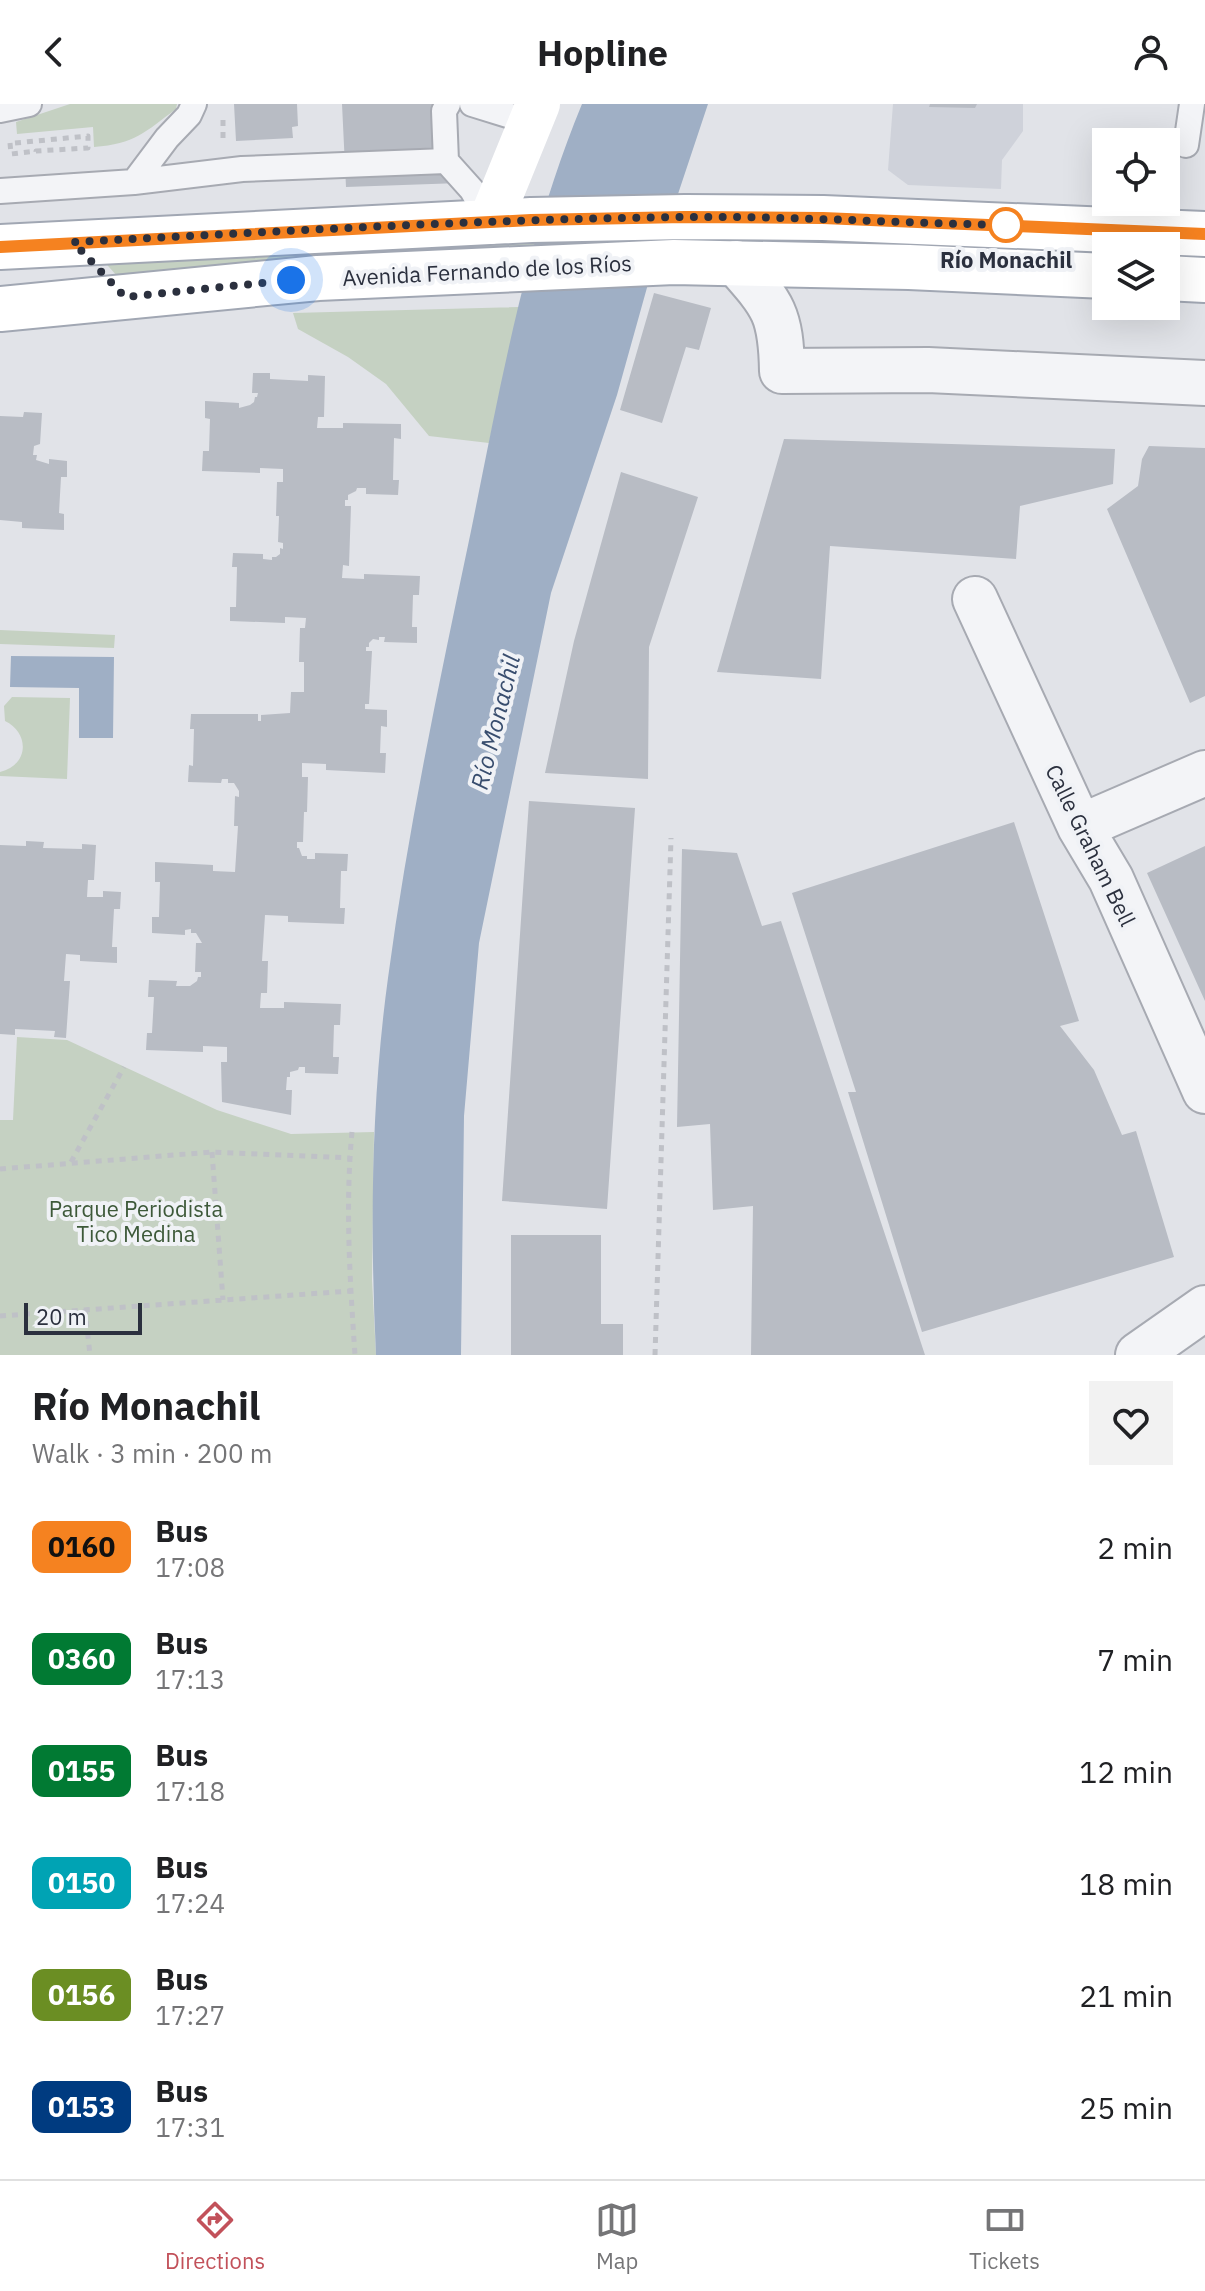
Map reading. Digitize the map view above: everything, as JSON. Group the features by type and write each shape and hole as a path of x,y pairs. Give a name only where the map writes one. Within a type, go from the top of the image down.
{"main road":[{"path":"511,221 534,113"},
{"name":"Avenida Fernando de los Ríos","path":"0,247 511,221 685,217 823,218 1205,234"},
{"path":"73,242 125,297"},
{"name":"Avenida Fernando de los Ríos","path":"0,309 318,278 674,262 1092,276"},
{"path":"1180,279 1205,280"}],"street":[{"path":"736,263 770,301 781,334 782,371 928,370 1205,383"},
{"name":"Calle Graham Bell","path":"975,599 1080,827 1111,879 1205,1091"},
{"path":"1080,827 1205,773"},
{"path":"1138,1355 1205,1308"}],"lane":[{"path":"0,110 29,104"},
{"path":"134,182 167,138 189,115 194,104"},
{"path":"448,104 444,111 446,161 472,190 511,221"},
{"path":"472,104 534,113"},
{"path":"1186,145 1192,104"},
{"path":"3,193 242,169 446,161"}],"path":[{"path":"9,134 11,154 37,155 88,148 88,136 10,143"},
{"path":"655,1355 671,838"},
{"path":"71,1162 124,1067"},
{"path":"352,1132 350,1291 355,1355"},
{"path":"212,1152 223,1300"},
{"path":"0,1169 212,1152 350,1158"},
{"path":"0,1316 350,1291"},
{"path":"85,1309 90,1355"}],"shaded area":[{"path":"893,104 1023,104 1023,131 1002,160 1001,189 908,185 888,170"}],"green space":[{"path":"70,104 177,104 176,109 139,136 120,143 94,147 93,127 17,134 16,122"},
{"path":"604,237 603,242 253,262 117,276 101,258"},
{"path":"519,307 489,443 429,436 386,384 348,357 298,329 293,313"},
{"path":"0,630 115,635 114,648 0,644"},
{"path":"12,697 70,698 67,779 0,776 0,772 17,763 23,748 19,733 5,721 4,706"},
{"name":"Parque Periodista Tico Medina","path":"17,1037 67,1040 217,1110 291,1134 374,1132 372,1280 376,1355 0,1355 0,1120 13,1120"}],"water":[{"path":"582,104 708,104 551,593 479,943 464,1116 461,1355 376,1355 373,1261 375,1119 382,1025 405,866 436,698 516,314 545,208"},
{"path":"11,656 114,657 113,738 79,738 79,688 10,687"}],"building":[{"path":"234,104 297,104 298,126 292,127 293,138 236,141"},
{"path":"342,104 456,104 460,183 346,187"},
{"path":"930,104 977,104 975,108 929,107"},
{"path":"654,293 711,308 699,350 686,347 662,423 620,410"},
{"path":"253,373 270,373 270,379 308,381 308,375 325,376 324,417 318,417 317,428 343,428 343,423 401,424 401,439 394,438 393,480 399,480 398,495 366,494 366,488 357,488 345,500 345,506 351,506 349,566 343,565 342,578 364,579 364,574 420,576 419,595 413,595 412,627 417,627 417,643 384,642 385,637 379,637 366,647 366,651 372,651 369,704 365,704 365,709 387,710 387,727 381,726 380,753 386,753 385,773 326,770 326,764 302,763 302,777 308,777 307,812 304,812 303,842 297,842 297,848 307,859 315,859 315,853 348,854 347,871 341,871 340,908 345,908 344,924 288,922 288,916 265,915 262,961 268,961 267,993 261,993 260,1008 284,1008 284,1002 341,1004 340,1025 334,1025 333,1057 339,1057 338,1074 305,1073 305,1067 290,1072 286,1090 292,1090 291,1115 222,1102 221,1062 227,1062 227,1047 203,1046 203,1052 146,1050 147,1033 152,1033 154,997 148,997 149,980 177,981 176,986 190,986 201,977 201,972 195,972 196,943 202,943 196,933 191,933 191,929 185,930 185,935 152,933 152,917 159,917 160,882 155,882 155,862 213,865 213,871 235,872 238,826 234,826 235,796 239,797 239,791 234,783 228,783 228,779 222,779 221,783 188,782 189,765 193,766 194,729 190,729 191,714 258,714 258,721 261,721 261,715 290,713 291,692 304,692 304,662 299,662 300,628 305,628 306,618 285,617 285,623 230,621 230,607 236,607 237,567 232,567 233,553 263,554 263,559 272,560 280,554 280,548 283,549 283,543 278,542 279,516 276,516 277,482 283,482 283,469 260,468 260,473 202,471 203,451 209,451 210,419 205,418 205,401 239,403 239,408 250,405 258,393 252,393"},
{"path":"24,412 42,413 40,444 34,446 36,460 49,464 49,459 67,461 67,477 61,477 59,513 64,514 64,530 22,528 22,522 0,520 0,416 23,417"},
{"path":"784,439 1115,449 1113,484 1020,506 1016,559 830,546 821,679 717,672"},
{"path":"1149,446 1205,448 1205,696 1190,703 1107,509 1138,486 1142,459"},
{"path":"621,472 698,497 649,647 648,779 545,773 574,641"},
{"path":"529,801 635,808 607,1209 502,1201"},
{"path":"1014,822 1079,1021 1060,1026 1094,1070 1122,1135 1136,1131 1174,1257 922,1332 848,1092 856,1092 792,893"},
{"path":"26,841 44,842 43,848 82,849 82,844 96,845 94,880 88,880 87,897 103,897 103,891 121,892 120,909 114,909 112,947 117,947 117,963 80,961 80,955 66,954 64,981 70,981 66,1038 54,1037 55,1031 15,1029 15,1035 0,1034 0,845 26,846"},
{"path":"1205,846 1205,1001 1147,873"},
{"path":"682,849 737,853 762,926 781,921 925,1355 751,1355 753,1206 713,1210 710,1124 677,1127"},
{"path":"511,1235 601,1235 601,1324 623,1324 623,1355 511,1355"}],"bus line":[{"name":"0160","path":"0,247 531,220 685,217 823,218 1205,234"}],"place":[{"name":"Río Monachil","path":"1006,225"}],"route":[{"path":"291,280 125,297 73,242 531,220 685,217 823,218 1006,225"}]}
